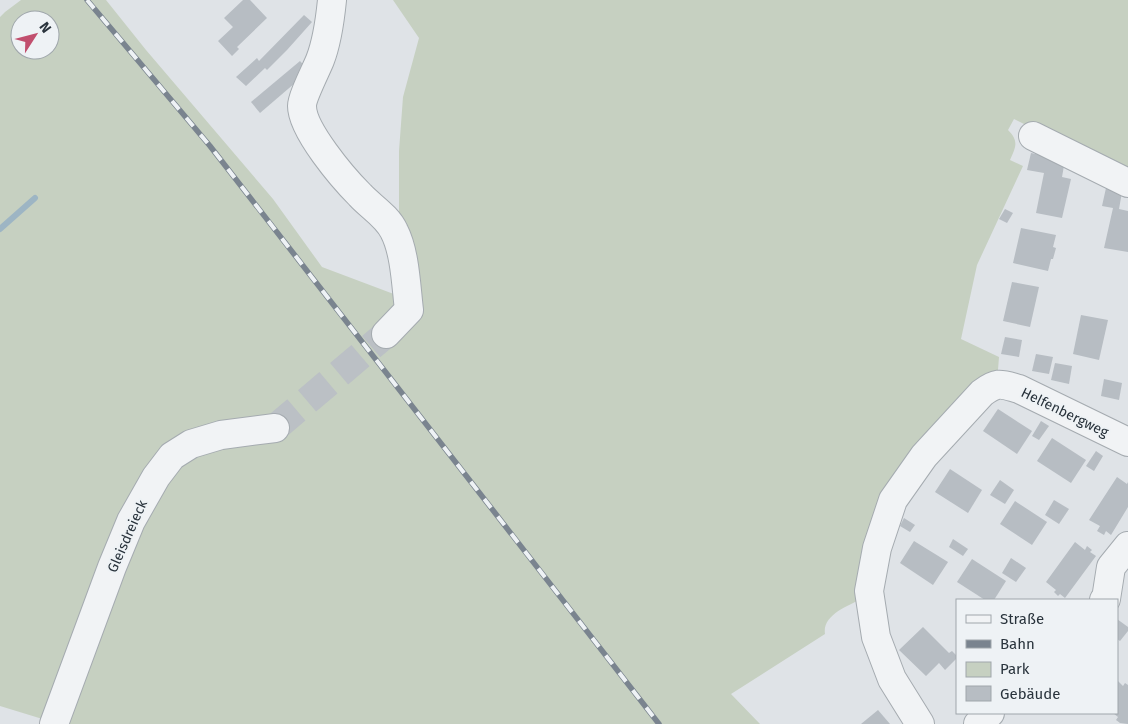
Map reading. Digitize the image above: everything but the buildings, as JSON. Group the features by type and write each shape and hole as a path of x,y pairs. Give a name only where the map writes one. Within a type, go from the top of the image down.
{"street":[{"path":"332,0 321,58 302,104 303,115 316,141 332,164 394,229 400,247 409,310 386,334"},
{"path":"1033,136 1128,183"},
{"name":"Helfenbergweg","path":"920,724 892,679 876,637 869,591 877,548 893,500 924,456 982,393 990,386 1001,384 1019,389 1128,442"},
{"name":"Gleisdreieck","path":"54,724 112,567 131,521 156,477 172,456 191,444 221,435 275,428"},
{"path":"1106,599 1111,567 1128,546"},
{"path":"978,724 989,714"}],"green space":[{"path":"21,0 106,0 146,50 273,199 322,267 399,296 399,151 403,97 419,38 393,0 1128,0 1128,176 1014,119 1008,130 1015,141 1014,151 1010,160 1023,166 977,265 961,339 999,357 997,382 923,454 861,599 832,616 825,627 825,634 731,694 760,724 48,724 49,721 0,706 0,17"}],"waterway":[{"path":"0,229 35,198"}],"tunnel":[{"path":"275,428 386,334"}],"railway":[{"path":"87,0 210,146 659,724"}]}
